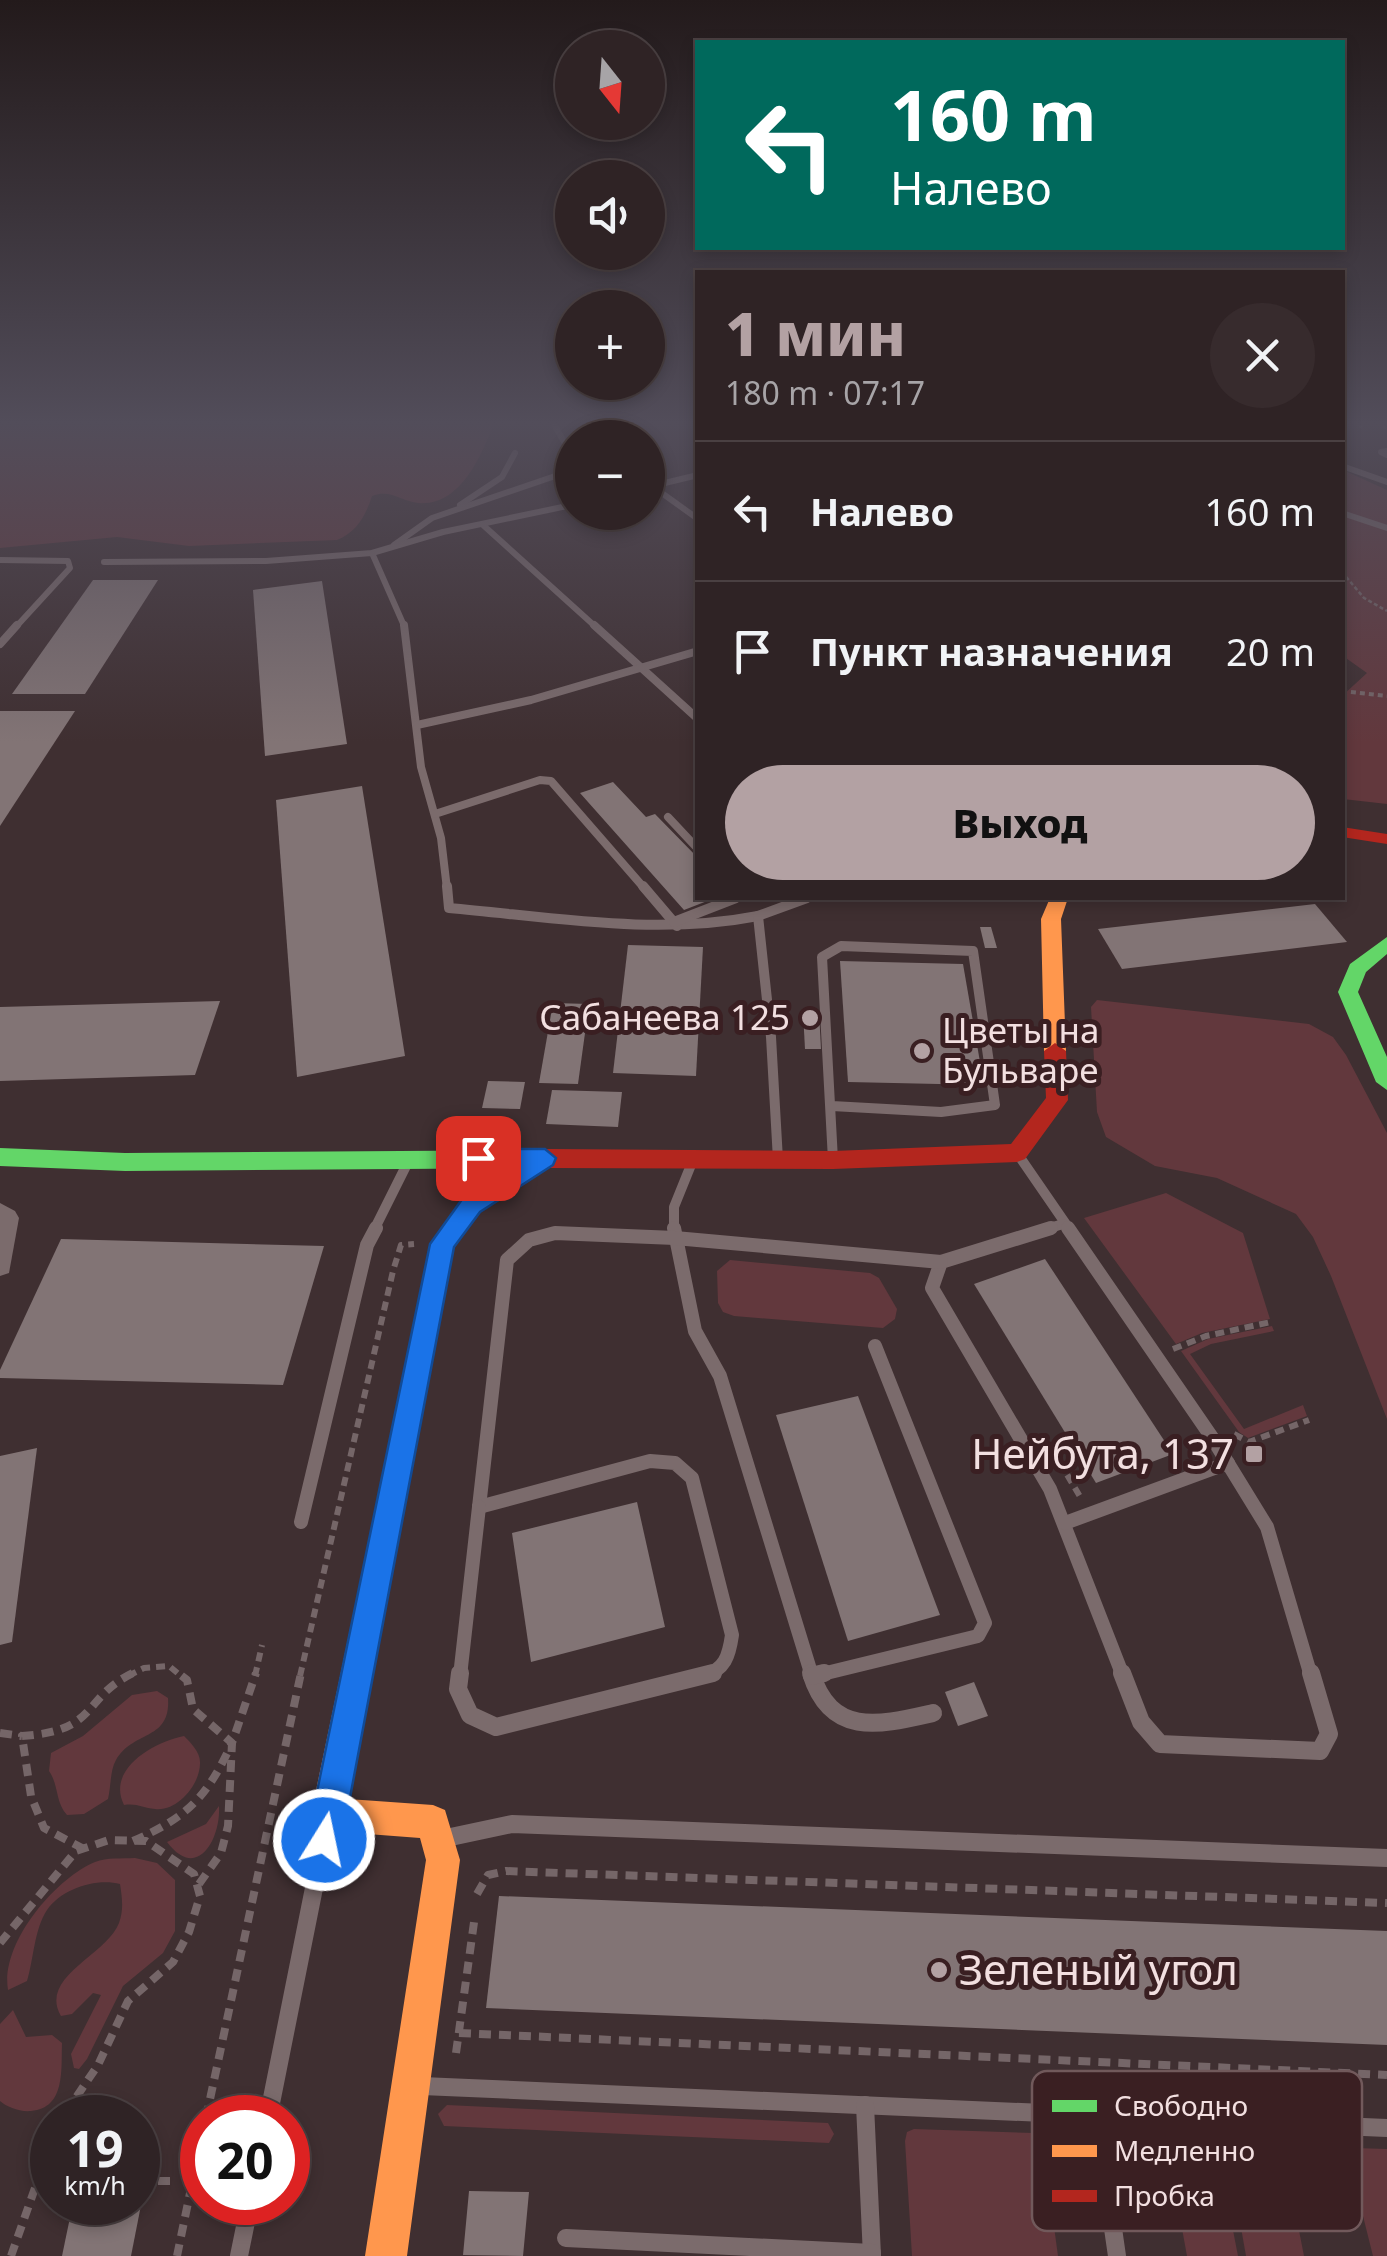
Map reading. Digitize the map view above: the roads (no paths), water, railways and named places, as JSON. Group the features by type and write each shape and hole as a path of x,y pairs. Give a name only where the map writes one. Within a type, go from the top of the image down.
{"main road":[{"path":"1345,832 1387,839"},
{"path":"0,1157 125,1162 410,1158 833,1160 1017,1153 1057,1100 1051,919 1058,900"},
{"path":"1387,943 1357,969 1348,992 1387,1082"},
{"path":"386,2256 432,1924 445,1870 442,1839 433,1822 328,1814 442,1244 471,1205 545,1158"}],"street":[{"path":"0,1213 7,1218 0,1266"}],"lane":[{"path":"393,546 411,531"},
{"path":"104,562 266,561 372,553 455,531"},
{"path":"489,531 695,717"},
{"path":"372,553 404,622 422,778 435,814 450,908 716,925 758,916 802,900"},
{"path":"0,560 68,561 70,568 0,644"},
{"path":"417,725 532,700 695,652"},
{"path":"435,814 540,780 552,781 676,924"},
{"path":"668,817 695,846"},
{"path":"676,924 731,900"},
{"path":"758,916 771,1037 778,1160"},
{"path":"832,1106 965,1110 995,1105 972,951 841,946 822,957 833,1160"},
{"path":"941,1262 932,1288 1066,1523 1141,1722 1160,1744 1320,1752 1329,1734 1267,1527 1228,1463 1017,1153"},
{"path":"300,1522 367,1245 410,1158"},
{"path":"693,1160 674,1207 675,1238 695,1331 720,1376 818,1696 838,1718 869,1726 933,1713"},
{"path":"477,1507 650,1461 675,1464 692,1478 732,1635 729,1658 713,1673 496,1727 470,1715 458,1689 477,1507 507,1260 529,1240 555,1233 675,1238 941,1262 1063,1224"},
{"path":"812,1676 978,1636 985,1623 874,1346"},
{"path":"1066,1523 1228,1463"},
{"path":"273,2095 328,1814"},
{"path":"442,1839 512,1824 1387,1858"},
{"path":"412,2085 1032,2112"},
{"path":"566,2238 872,2255 865,2105"},
{"path":"1362,2127 1387,2128"},
{"path":"239,2256 245,2225"},
{"path":"1113,2231 1117,2256"}],"place":[{"name":"Сабанеева 125","path":"810,1018"},
{"name":"Цветы на Бульваре","path":"922,1051"},
{"name":"Нейбута, 137","path":"1254,1454"},
{"name":"Зеленый угол","path":"939,1970"}]}
